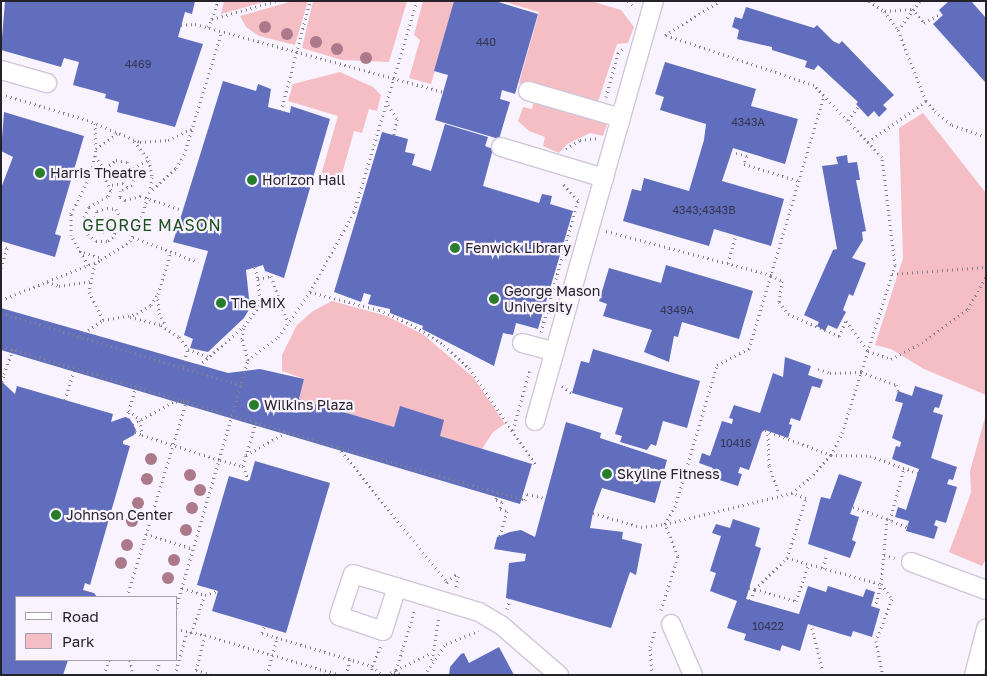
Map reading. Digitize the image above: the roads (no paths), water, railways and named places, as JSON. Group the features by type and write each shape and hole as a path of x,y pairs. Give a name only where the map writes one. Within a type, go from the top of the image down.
{"street":[{"path":"535,422 604,178 617,116 654,1"},
{"path":"1,70 47,83"},
{"path":"528,90 617,116"},
{"path":"501,147 604,178"},
{"path":"529,345 554,352"},
{"path":"911,562 986,590"},
{"path":"397,587 383,631 339,616 353,574 397,587 479,612 506,628 559,675"},
{"path":"671,624 693,675"},
{"path":"974,675 986,629"}],"place":[{"name":"Harris Theatre","path":"40,173"},
{"name":"Horizon Hall","path":"252,180"},
{"name":"Fenwick Library","path":"455,248"},
{"name":"George Mason University","path":"494,299"},
{"name":"The MIX","path":"221,303"},
{"name":"Wilkins Plaza","path":"254,405"},
{"name":"Skyline Fitness","path":"607,474"},
{"name":"Johnson Center","path":"56,515"}],"district":[{"name":"GEORGE MASON","path":"152,225"}]}
